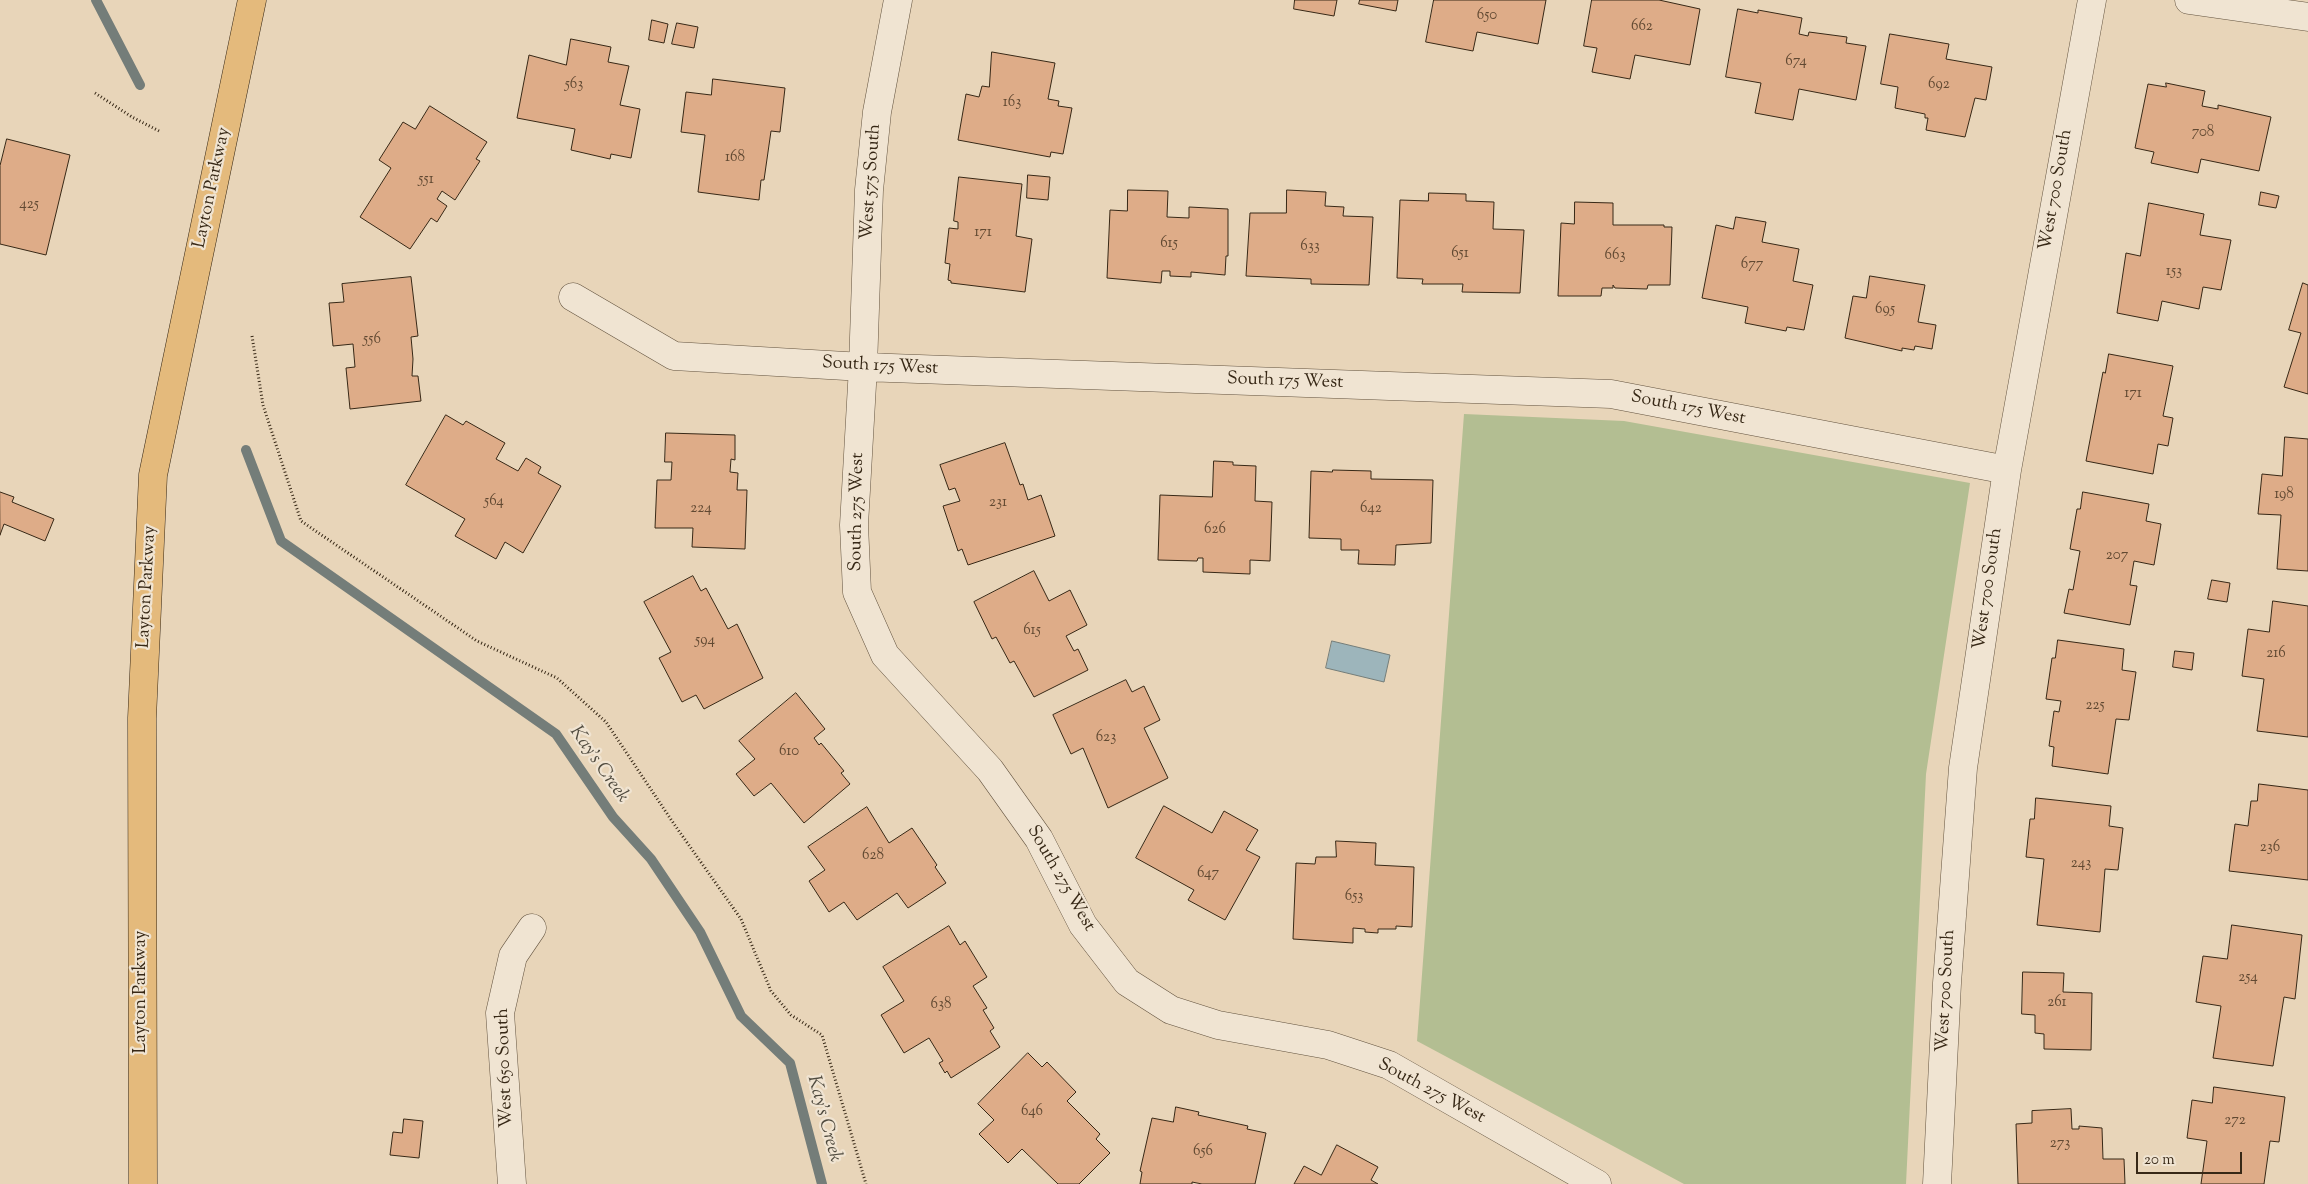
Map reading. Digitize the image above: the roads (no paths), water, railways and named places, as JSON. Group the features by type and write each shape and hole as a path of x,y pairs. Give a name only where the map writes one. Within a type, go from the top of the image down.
{"main road":[{"name":"Layton Parkway","path":"143,1184 142,718 153,475 252,0"}],"street":[{"name":"West 575 South","path":"863,367 869,190 877,112 898,0"},
{"name":"West 700 South","path":"1937,1184 1947,983 1963,768 2007,470 2092,0"},
{"path":"2189,0 2308,18"},
{"name":"South 175 West","path":"573,296 674,356 863,367 1611,394 2007,470"},
{"name":"South 275 West","path":"863,367 854,525 857,592 885,655 990,770 1039,838 1083,925 1127,982 1171,1010 1209,1022 1328,1045 1388,1065 1597,1184"},
{"name":"West 650 South","path":"512,1184 500,1013 514,956 532,928"}],"water":[{"path":"1332,641 1390,655 1384,682 1326,668"}],"waterway":[{"name":"Kay's Creek","path":"96,0 140,85"},
{"name":"Kay's Creek","path":"246,450 281,541 556,734 613,817 651,859 700,932 741,1016 790,1063 822,1184"}]}
